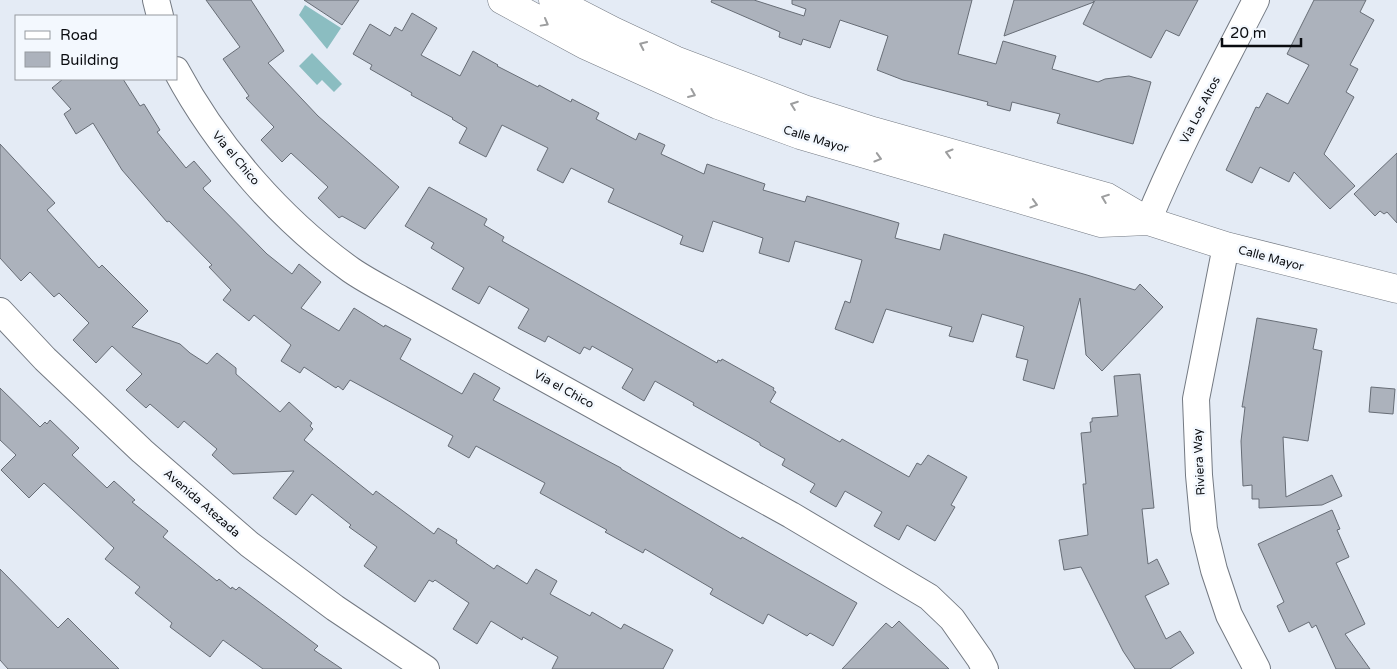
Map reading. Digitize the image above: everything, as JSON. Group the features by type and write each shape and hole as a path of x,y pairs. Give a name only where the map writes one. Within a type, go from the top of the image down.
{"street":[{"path":"156,0 160,15"},
{"name":"Calle Mayor","path":"552,0 675,60 776,99 873,131 1107,197 1148,221 1226,246 1397,289"},
{"name":"Via Los Altos","path":"1148,221 1161,189 1256,0"},
{"name":"Calle Mayor","path":"507,1 585,45 659,80 718,105 800,135 1101,223 1148,221"},
{"name":"Via el Chico","path":"178,74 192,99 218,137 257,184 300,228 352,270 790,515 929,597 952,619 985,669"},
{"name":"Riviera Way","path":"1226,246 1196,399 1199,474 1204,529 1214,570 1229,614 1257,669"},
{"name":"Avenida Atezada","path":"0,312 45,359 142,451 249,544 334,608 426,669"}],"water":[{"path":"305,5 341,28 327,49 299,15"},
{"path":"312,53 342,84 334,92 322,80 317,85 299,66"}],"building":[{"path":"206,0 251,0 284,51 268,63 318,116 399,187 365,229 342,216 339,218 318,198 328,187 291,153 282,162 261,140 274,127 246,98 249,96 223,59 240,47"},
{"path":"304,0 359,0 342,25"},
{"path":"712,0 754,0 804,16 806,9 792,4 792,0 972,0 958,54 996,64 1003,41 1056,56 1052,69 1098,82 1105,79 1129,76 1151,82 1133,144 1057,123 1060,114 1012,102 1010,111 987,105 988,102 903,80 877,70 888,36 840,20 830,48 803,39 801,45 779,37 780,32 711,2"},
{"path":"1014,0 1093,0 1094,2 1004,36"},
{"path":"1095,0 1198,0 1179,36 1166,30 1151,58 1083,24"},
{"path":"1314,0 1366,0 1360,12 1374,20 1350,65 1358,69 1346,92 1354,97 1324,154 1355,186 1330,209 1294,172 1289,182 1260,167 1252,183 1226,170 1256,107 1259,108 1267,93 1288,104 1309,65 1287,54"},
{"path":"412,13 437,28 421,55 460,76 473,51 538,87 539,85 571,102 572,99 599,113 596,119 636,140 639,133 665,145 661,154 704,174 707,164 765,184 763,190 805,202 807,196 899,223 895,238 940,250 944,234 1135,290 1140,284 1163,307 1102,371 1086,355 1080,298 1054,389 1023,380 1028,360 1016,357 1024,327 982,314 973,342 949,336 952,327 886,309 873,343 835,329 845,301 850,303 862,260 795,241 789,262 759,253 763,238 713,221 703,252 680,244 683,236 608,202 614,189 571,168 563,183 537,170 548,148 502,125 486,157 459,143 467,128 370,69 372,65 353,54 370,24 390,36 395,27 402,31"},
{"path":"62,80 124,80 140,106 144,104 160,130 157,132 186,168 194,161 211,181 203,188 204,190 267,254 292,274 299,264 321,282 301,308 339,331 354,308 384,327 385,325 411,339 400,359 462,394 474,373 500,388 493,400 621,468 741,539 742,537 857,603 833,646 810,633 807,636 768,614 763,624 710,594 713,589 645,549 643,553 605,532 607,530 540,493 545,483 476,446 469,458 448,446 453,436 350,380 343,390 338,386 336,388 304,367 300,373 281,361 291,345 254,315 249,321 223,300 231,290 209,267 212,265 169,221 167,222 122,170 93,123 76,134 64,114 71,109 52,88"},
{"path":"0,144 55,203 47,210 99,268 102,265 148,311 132,327 180,344 207,364 217,353 236,368 236,374 280,412 289,402 312,423 310,426 313,429 304,440 373,495 376,491 434,534 438,528 457,540 456,543 494,569 497,565 527,584 536,569 557,581 550,594 590,616 592,612 621,629 624,624 673,650 663,669 552,669 558,657 523,637 522,640 491,621 477,644 453,629 469,603 435,580 433,582 429,580 415,602 364,566 377,547 349,527 351,525 312,494 296,515 273,498 294,471 233,474 212,455 217,449 184,421 178,428 150,404 146,408 126,390 142,374 112,346 96,363 73,340 89,323 59,293 54,297 30,272 21,281 0,258"},
{"path":"1397,153 1397,223 1387,212 1384,214 1380,211 1375,216 1354,194"},
{"path":"429,187 487,219 484,225 504,237 502,241 717,363 718,360 721,361 722,359 774,388 773,390 776,392 770,402 840,442 842,439 909,477 917,463 921,465 928,455 967,477 951,505 955,507 935,541 907,525 899,540 874,526 882,512 845,491 836,507 810,492 815,484 782,465 785,459 655,381 644,401 622,388 633,369 592,346 590,350 584,347 580,354 548,336 545,342 518,328 529,309 489,286 479,304 452,289 464,268 431,248 434,243 405,226"},
{"path":"1257,318 1317,329 1313,349 1322,351 1308,441 1283,437 1286,497 1332,475 1342,496 1322,505 1259,508 1259,499 1252,499 1252,485 1243,486 1241,441 1245,407 1242,407"},
{"path":"1140,374 1154,508 1142,509 1148,564 1157,559 1169,584 1145,596 1166,639 1180,631 1194,653 1170,669 1135,669 1123,651 1081,567 1064,570 1059,540 1088,535 1081,433 1091,432 1090,422 1092,422 1092,418 1118,416 1114,376"},
{"path":"1371,387 1395,389 1393,414 1369,412"},
{"path":"0,388 40,427 45,422 47,424 50,420 79,448 72,455 107,488 114,481 135,500 132,502 168,531 163,537 217,581 219,579 231,589 232,587 236,590 239,587 318,646 314,650 342,669 263,669 223,640 210,657 170,627 172,623 135,593 140,587 105,559 114,548 44,483 29,498 1,470 16,455 0,440"},
{"path":"1332,510 1340,529 1337,530 1349,557 1336,563 1365,624 1345,634 1370,669 1336,669 1316,625 1312,628 1309,622 1289,632 1277,606 1284,602 1258,544"},
{"path":"0,569 58,628 68,618 119,669 8,669 0,660"},
{"path":"899,621 949,669 842,669 886,623 892,628"}]}
